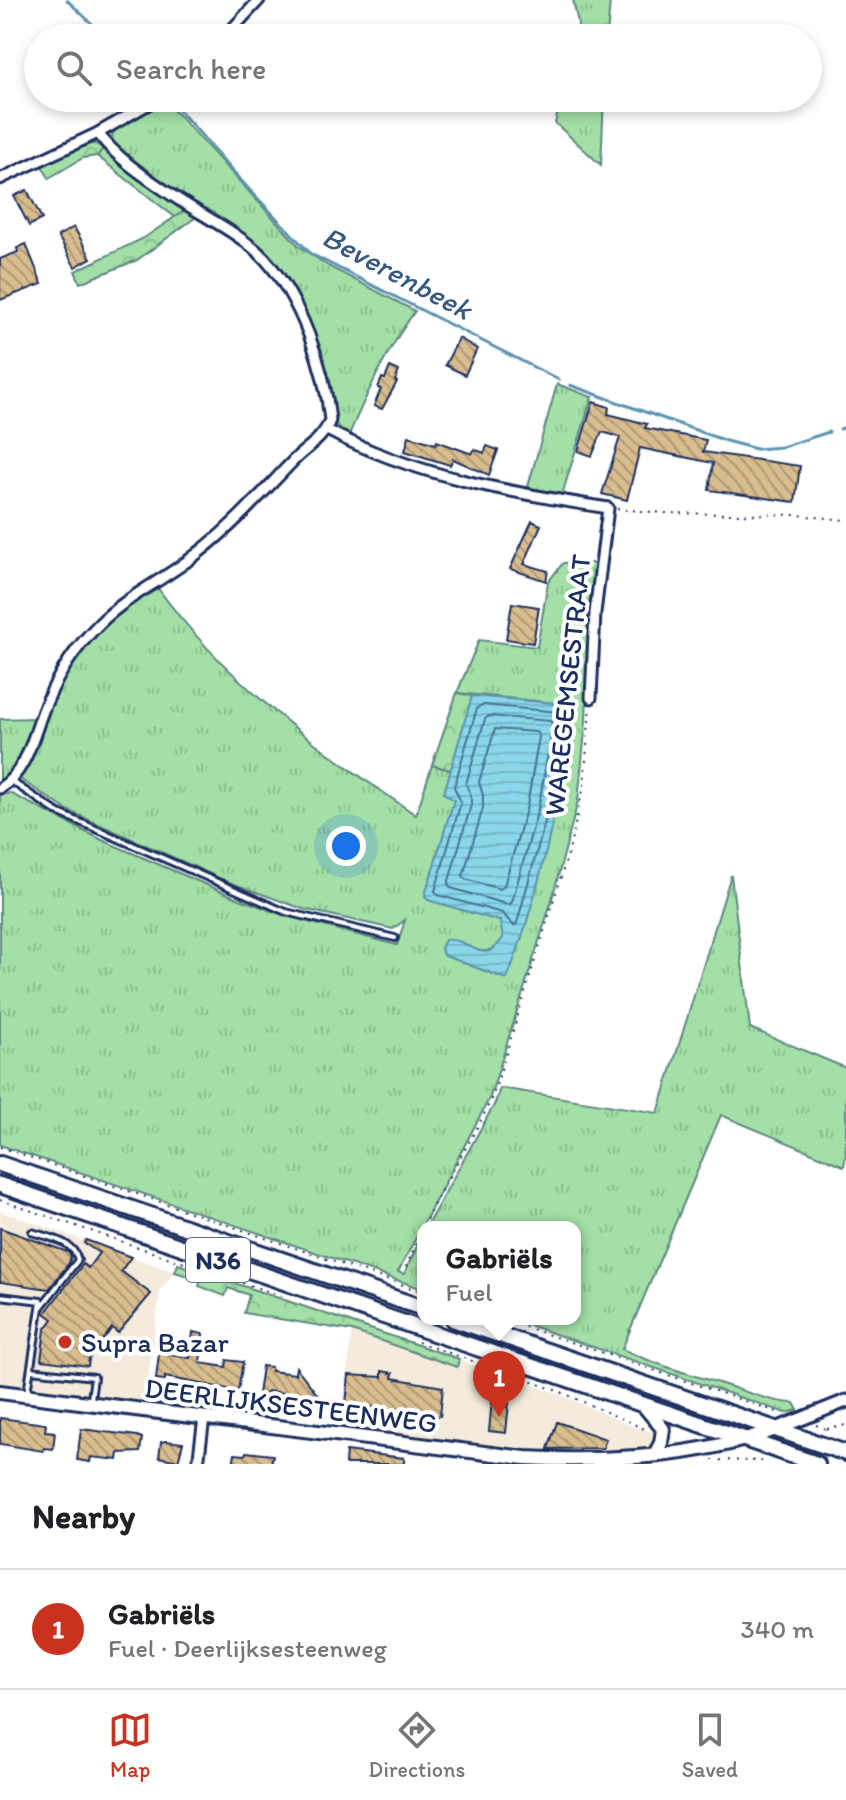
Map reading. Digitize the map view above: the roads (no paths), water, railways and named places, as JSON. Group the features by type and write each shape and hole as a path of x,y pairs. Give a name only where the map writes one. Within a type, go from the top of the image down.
{"main road":[{"name":"N36","path":"0,1164 417,1306"},
{"name":"N36","path":"0,1185 743,1439 765,1438 846,1453"},
{"name":"N36","path":"469,1325 765,1438 817,1464"},
{"name":"DEERLIJKSESTEENWEG","path":"0,1392 525,1461 655,1454 743,1439"},
{"path":"642,1404 663,1429 655,1454"}],"street":[{"path":"237,24 259,0"},
{"path":"0,179 98,133 135,112"},
{"path":"0,788 11,781 25,758 47,699 61,672 82,643 118,606 197,554 226,529 327,430 330,420 329,403 316,358 300,317 272,268 250,247 145,176 105,143 98,133"},
{"name":"WAREGEMSESTRAAT","path":"327,430 365,449 473,483 515,494 608,508 595,613 591,698"},
{"path":"765,1438 846,1401"},
{"path":"198,1464 204,1418"}],"lane":[{"path":"11,781 57,812 286,912 395,938"},
{"path":"32,1232 69,1245 76,1251 78,1260 40,1309"},
{"path":"0,1296 41,1301 27,1395"},
{"path":"31,1370 94,1377 91,1404"}],"water":[{"path":"472,696 564,704 570,711 572,721 546,852 529,916 507,979 443,955 441,948 445,940 454,940 482,952 489,951 503,938 500,921 428,900 425,895 454,800 444,793"}],"waterway":[{"name":"Beverenbeek","path":"67,0 92,24"},
{"name":"Beverenbeek","path":"181,112 311,254 559,380"},
{"name":"Beverenbeek","path":"570,385 756,449 782,447 829,432"},
{"name":"Beverenbeek","path":"840,429 846,427"}],"place":[{"name":"Supra Bazar","path":"65,1342"},
{"name":"Gabriëls","path":"499,1417"}]}
